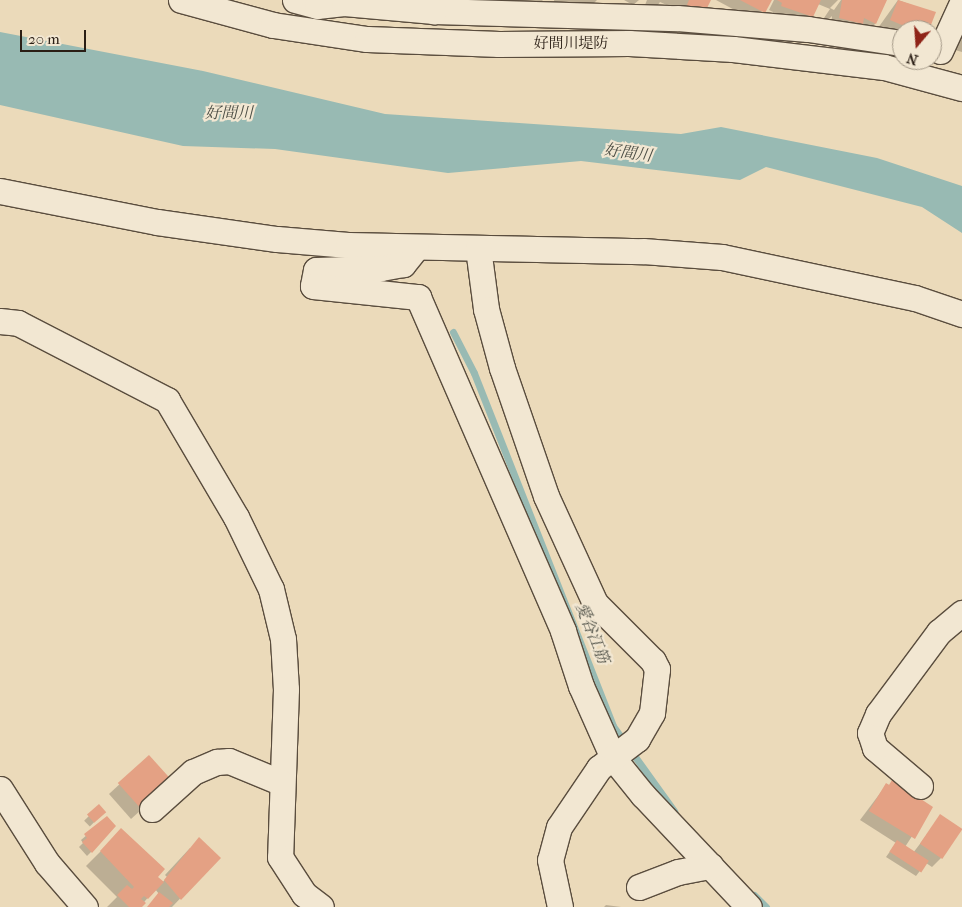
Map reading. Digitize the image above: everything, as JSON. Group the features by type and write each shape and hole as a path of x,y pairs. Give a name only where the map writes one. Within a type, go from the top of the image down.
{"street":[{"name":"好間川堤防","path":"181,0 273,24 367,40 490,44 629,43 732,48 884,68 962,88"},
{"path":"295,0 318,6 343,2 437,5 677,18 808,29 892,42"},
{"path":"945,52 962,3"},
{"path":"0,191 216,231 348,245 416,248 644,251 722,257 915,298 962,314"},
{"path":"416,248 403,264 382,268 316,270 313,286 418,297 563,631 581,686 613,758 749,907"},
{"path":"478,248 486,309 499,359 546,496 595,603 653,661 657,669 652,713 634,742 588,781 559,827 550,860 560,907"},
{"path":"0,321 18,323 167,400 184,425 236,517 271,589 279,618 286,689 280,858 304,894 321,907"},
{"path":"920,786 875,748 870,733 878,714 939,632 962,613"},
{"path":"152,809 193,772 217,762 229,761 282,783"},
{"path":"0,789 47,863 85,907"},
{"path":"639,887 678,872 710,866"}],"water":[{"name":"好間川","path":"0,32 203,71 385,114 681,134 721,127 877,158 962,186 962,233 922,207 766,167 740,180 581,161 448,173 275,149 183,146 0,105"}],"building":[{"path":"689,0 711,0 707,8 686,7"},
{"path":"740,0 772,0 765,13"},
{"path":"777,0 821,0 813,17 781,6 782,3"},
{"path":"842,0 887,0 876,24 864,18 863,24 839,18"},
{"path":"898,0 936,12 933,20 890,20"},
{"path":"149,755 173,782 142,810 118,783"},
{"path":"892,780 933,807 915,839 869,811 886,783 889,785"},
{"path":"99,804 106,812 94,823 87,814"},
{"path":"940,814 962,829 942,859 920,844"},
{"path":"107,816 116,826 92,853 82,842 87,838 84,834"},
{"path":"121,828 165,869 158,877 164,882 148,899 144,896 141,899 146,903 142,907 129,907 117,895 127,885 132,889 134,887 100,851"},
{"path":"199,837 221,858 181,900 164,880"},
{"path":"897,840 929,861 921,872 889,852"},
{"path":"159,892 173,903 169,907 147,907"}],"waterway":[{"name":"愛谷江筋","path":"453,332 474,373 613,726 674,811"},
{"name":"愛谷江筋","path":"754,895 766,907"}]}
